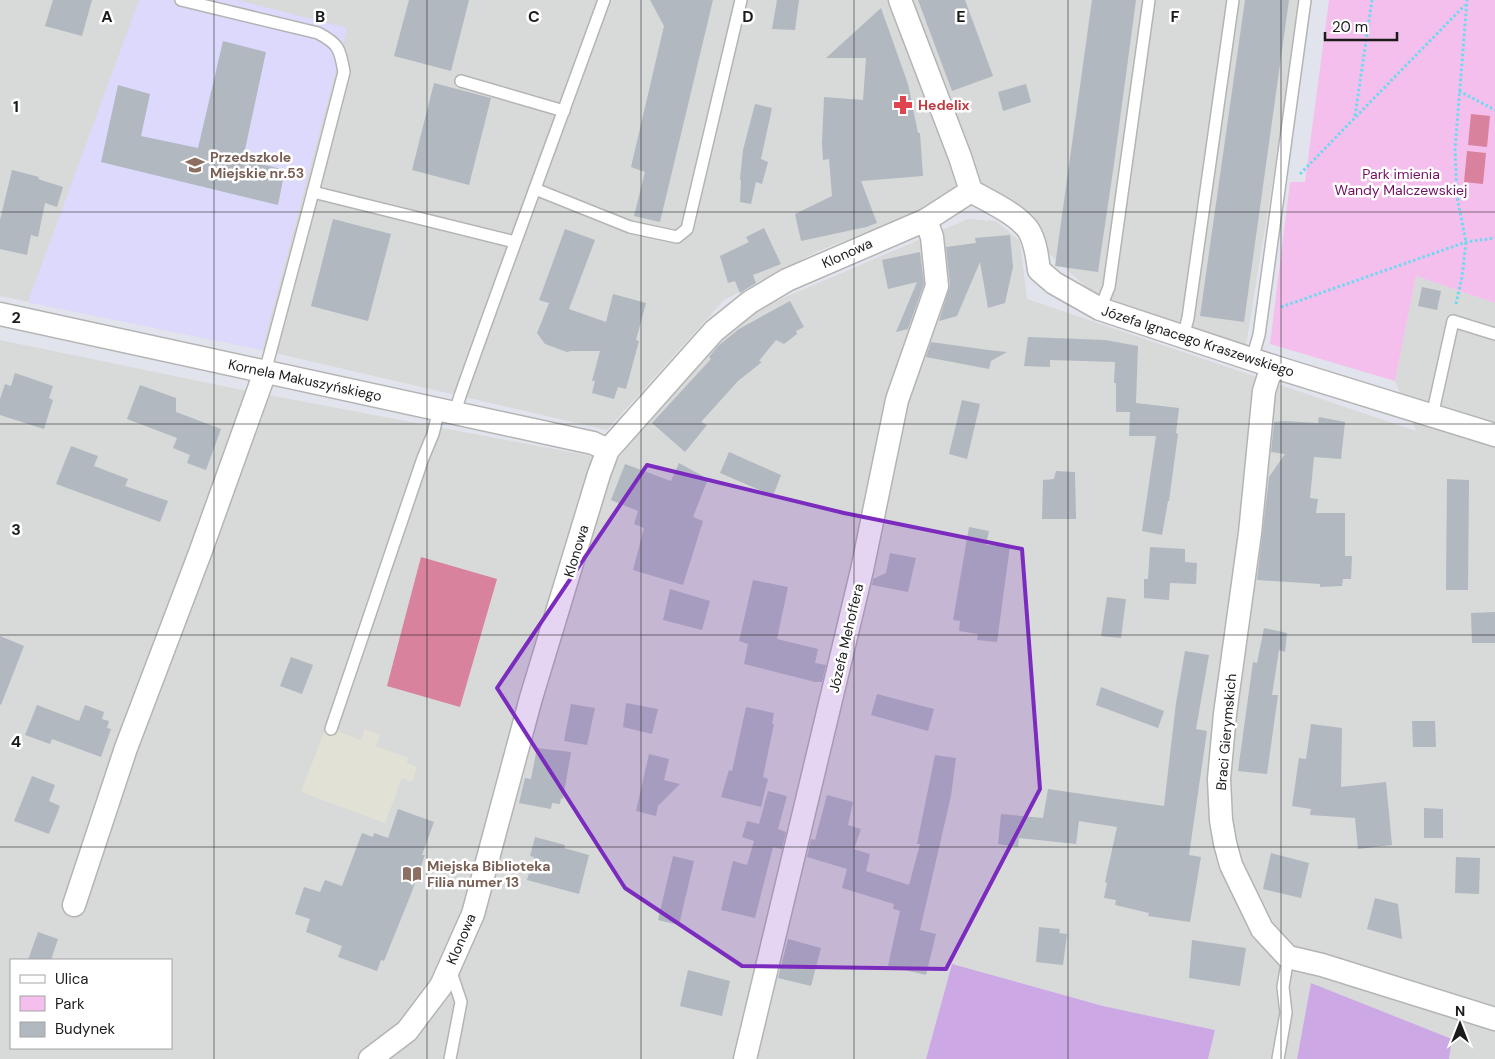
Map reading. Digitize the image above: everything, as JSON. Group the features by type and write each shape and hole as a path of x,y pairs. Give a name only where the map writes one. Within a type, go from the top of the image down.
{"street":[{"path":"900,0 960,157 970,191"},
{"name":"Klonowa","path":"370,1059 407,1031 440,986 473,914 531,698 608,450 714,331 750,302 787,280 926,220 970,191"},
{"name":"Józefa Ignacego Kraszewskiego","path":"970,191 1013,216 1029,230 1036,248 1039,270 1054,283 1100,309 1495,435"},
{"name":"Józefa Mehoffera","path":"745,1059 862,570 896,400 937,286 932,238 926,220"},
{"name":"Kornela Makuszyńskiego","path":"0,314 593,443 608,450"},
{"name":"Braci Gierymskich","path":"1262,362 1264,391 1250,533 1225,714 1219,779 1224,843 1231,865 1262,929 1288,958"},
{"path":"74,905 126,748 265,372"},
{"path":"1288,958 1322,965 1495,1018"}],"lane":[{"path":"181,0 318,33 333,41 341,55 344,72 265,372"},
{"path":"331,728 423,458 433,434 463,386 514,242 535,190 604,0"},
{"path":"535,190 630,227 677,237 687,229 741,0"},
{"path":"1100,309 1109,287 1149,0"},
{"path":"1183,337 1188,318 1233,0"},
{"path":"1262,362 1259,335 1305,0"},
{"path":"461,80 564,111"},
{"path":"313,192 514,242"},
{"path":"1432,416 1452,321 1495,334"},
{"path":"1278,1059 1286,1013 1283,987 1288,958"},
{"path":"449,967 461,1002 450,1059"}],"path":[{"path":"1355,116 1372,0"},
{"path":"1277,198 1466,2"},
{"path":"1459,290 1466,242 1457,197 1455,149 1466,2"},
{"path":"1459,91 1495,110"},
{"path":"1262,314 1466,242 1495,238"}],"highlighted area":[{"path":"647,465 844,513 1022,549 1040,789 946,969 742,966 625,888 497,688"}],"shaded area":[{"path":"0,0 1302,0 1246,345 1096,296 978,189 818,251 724,300 607,430 262,350 0,296"},
{"name":"Przedszkole Miejskie nr.53","path":"139,0 237,0 347,28 262,350 28,302"},
{"path":"1471,114 1490,116 1487,147 1468,145"},
{"path":"1467,151 1486,153 1483,184 1464,182"},
{"path":"968,219 996,221 1020,241 1027,299 1416,431 1395,381 1416,276 1495,303 1495,1059 1449,1059 1452,1039 1311,983 1297,1059 1208,1059 1215,1030 1103,1006 952,964 926,1059 0,1059 0,340 237,389 617,461 653,412 734,319"},
{"path":"421,557 497,579 460,707 387,686"},
{"path":"326,727 361,740 365,729 380,735 376,746 408,758 407,763 417,767 412,782 402,778 385,823 301,792"},
{"path":"952,964 1103,1006 1215,1030 1208,1059 926,1059"},
{"path":"1311,983 1452,1039 1449,1059 1297,1059"}],"green space":[{"name":"Park imienia Wandy Malczewskiej","path":"1329,0 1495,0 1495,303 1416,276 1395,381 1270,344 1290,182 1305,182"}],"building":[{"path":"53,0 92,0 82,36 45,26"},
{"path":"409,0 469,0 451,71 394,56"},
{"path":"650,0 713,0 660,222 634,216 645,172 631,167 664,26"},
{"path":"777,0 799,0 795,30 772,29"},
{"path":"918,0 965,0 993,76 952,91"},
{"path":"1092,0 1136,0 1098,272 1055,266"},
{"path":"1245,0 1289,0 1244,322 1200,316"},
{"path":"881,8 908,84 918,133 920,133 923,176 861,181 877,223 801,241 795,214 832,196 829,159 823,160 824,97 863,100 866,58 826,58"},
{"path":"223,41 266,52 243,159 285,170 278,205 101,162 118,85 150,94 141,136 198,148"},
{"path":"434,83 491,98 469,185 412,170"},
{"path":"1026,84 1031,102 1003,111 998,92"},
{"path":"755,104 772,108 761,159 768,162 762,184 756,182 751,204 740,202 740,179 743,150"},
{"path":"12,170 39,177 38,179 63,187 57,207 45,203 38,237 31,235 27,255 0,249 0,220"},
{"path":"333,219 391,234 368,321 311,306"},
{"path":"764,228 781,264 753,275 756,283 740,293 735,281 728,283 720,256 749,242 746,237"},
{"path":"565,229 595,240 569,309 606,322 613,294 646,303 636,340 639,341 626,389 618,387 614,399 592,393 595,381 592,381 600,351 567,352 545,344 537,333 549,303 539,300"},
{"path":"1010,235 1013,267 1005,303 988,308 980,262 957,316 939,321 950,285 946,247 976,243 975,238"},
{"path":"920,252 924,284 908,329 896,332 917,282 888,289 882,260"},
{"path":"1422,287 1441,291 1437,310 1418,306"},
{"path":"790,301 804,327 796,331 797,334 784,344 776,340 759,361 762,362 738,381 701,422 707,425 685,452 652,423 711,359 709,357 718,346 739,329"},
{"path":"1028,337 1105,340 1138,346 1136,403 1179,408 1176,433 1178,434 1169,501 1162,535 1142,531 1156,436 1129,436 1130,412 1116,412 1115,362 1050,360 1050,367 1024,366"},
{"path":"931,342 1007,352 991,361 989,369 926,357"},
{"path":"15,373 53,386 49,398 53,400 44,429 0,415 0,399 5,384 11,386"},
{"path":"140,385 176,398 176,412 221,429 206,470 187,463 190,455 173,448 177,438 127,419"},
{"path":"962,400 980,404 967,459 949,454"},
{"path":"1319,417 1345,422 1341,459 1314,457 1310,498 1318,499 1316,513 1345,513 1345,556 1352,556 1351,579 1343,579 1342,586 1320,587 1320,584 1257,580 1269,477 1285,454 1271,452 1274,422 1318,423"},
{"path":"71,446 98,456 94,466 128,479 125,486 168,501 160,522 56,484"},
{"path":"729,452 781,475 773,496 720,473"},
{"path":"679,463 708,479 693,517 703,521 683,585 633,570 644,528 634,524 638,511 611,500 625,464 671,481"},
{"path":"1056,471 1075,472 1076,519 1042,519 1043,480 1054,479"},
{"path":"1447,479 1469,480 1468,590 1446,590"},
{"path":"969,527 989,531 986,545 1010,546 997,642 977,640 978,634 959,631 960,621 953,620"},
{"path":"1150,547 1185,549 1185,562 1197,563 1196,584 1170,583 1169,600 1144,598 1144,579 1148,579"},
{"path":"890,553 916,558 908,592 872,585 873,579 886,573"},
{"path":"753,580 788,587 777,639 818,649 815,663 826,665 822,682 815,682 744,664 748,644 739,641"},
{"path":"670,589 710,601 702,630 663,620"},
{"path":"1107,597 1126,599 1121,638 1101,636"},
{"path":"1495,612 1495,643 1472,643 1471,613"},
{"path":"1264,628 1287,633 1285,652 1279,650 1272,695 1278,695 1267,774 1238,771 1253,662 1257,663"},
{"path":"0,636 24,646 1,705 0,704"},
{"path":"1185,651 1209,655 1196,729 1207,731 1189,855 1201,857 1190,922 1148,916 1149,913 1115,905 1116,900 1104,898 1107,883 1105,882 1117,827 1079,821 1076,844 1019,838 1018,847 998,844 1001,814 1043,818 1048,789 1164,806 1176,703"},
{"path":"291,657 313,665 302,694 280,686"},
{"path":"1101,687 1164,711 1158,728 1096,705"},
{"path":"877,694 934,709 928,731 871,715"},
{"path":"626,703 658,709 652,734 623,727"},
{"path":"571,704 595,708 587,745 564,741"},
{"path":"37,705 79,721 85,705 104,712 102,719 109,721 107,728 111,729 101,757 52,739 50,744 25,735"},
{"path":"746,707 774,713 772,724 774,724 763,777 768,779 761,807 721,797 729,770 732,771"},
{"path":"1412,721 1435,721 1436,747 1413,747"},
{"path":"1311,724 1342,728 1341,787 1386,782 1392,845 1358,849 1355,818 1310,815 1311,809 1292,806 1299,758 1306,759"},
{"path":"537,748 571,752 563,799 561,798 560,804 552,803 551,809 519,803 525,778 531,779"},
{"path":"649,754 669,759 664,780 680,784 658,806 656,816 636,811"},
{"path":"935,755 956,758 951,796 920,930 936,934 926,975 888,966 900,911 893,909 894,904 842,888 847,869 807,857 811,839 815,840 827,795 853,802 848,825 861,829 854,849 870,854 866,871 909,885 920,844 917,844"},
{"path":"32,776 55,785 49,801 60,806 49,834 14,821"},
{"path":"768,791 787,796 778,829 786,832 782,849 773,847 755,918 721,910 733,861 747,865 754,841 742,837 747,821 759,824"},
{"path":"1424,808 1443,809 1443,838 1424,838"},
{"path":"398,809 434,822 411,894 384,961 381,960 377,971 338,957 342,946 306,932 310,919 295,914 304,887 320,892 325,880 342,886 362,833 373,837 374,833 388,838"},
{"path":"535,837 565,845 564,848 589,855 579,894 527,880 534,857 530,856"},
{"path":"1271,853 1309,863 1301,898 1263,889"},
{"path":"673,856 694,861 679,925 658,920"},
{"path":"1456,857 1480,858 1479,894 1455,893"},
{"path":"1375,898 1398,904 1402,939 1367,929"},
{"path":"1039,927 1060,929 1059,933 1067,934 1063,965 1036,962"},
{"path":"38,932 58,939 51,959 28,959"},
{"path":"788,939 821,948 811,986 778,978"},
{"path":"1192,940 1246,948 1240,986 1189,978"},
{"path":"688,970 730,981 722,1016 680,1006"}],"place":[{"name":"Hedelix","path":"903,105"},
{"name":"Przedszkole Miejskie nr.53","path":"195,165"},
{"name":"Miejska Biblioteka Filia numer 13","path":"412,874"}]}
